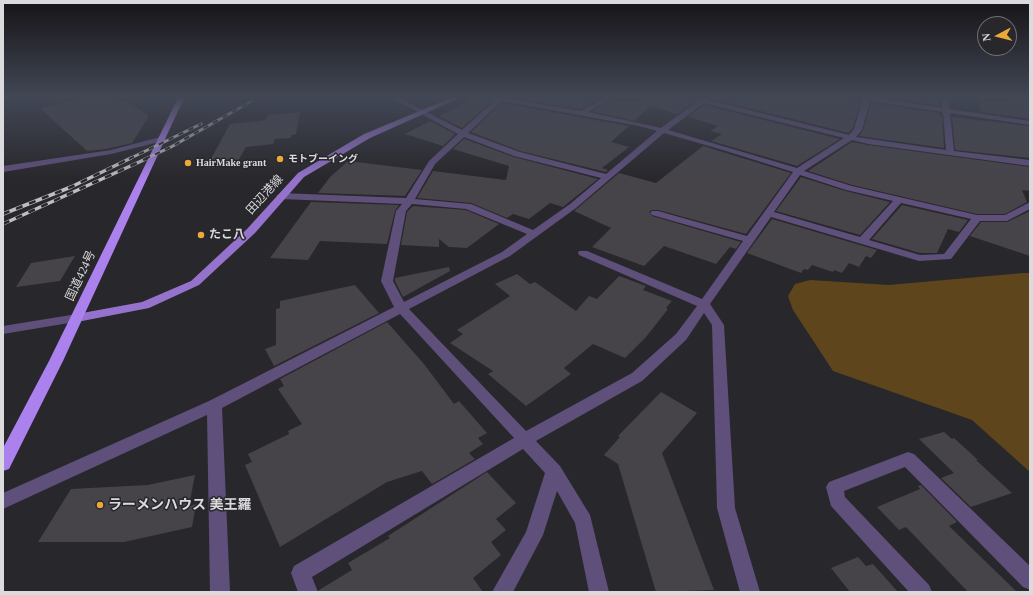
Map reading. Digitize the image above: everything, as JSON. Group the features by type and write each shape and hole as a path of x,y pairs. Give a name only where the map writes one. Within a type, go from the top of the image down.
{"highway":[{"name":"国道424号","path":"3,464 77,318 167,126"}],"main road":[{"name":"田辺港線","path":"77,318 145,305 195,283 251,231 281,196 301,176 367,136 391,126"}],"street":[{"path":"449,126 464,134 517,154 608,177"},
{"path":"472,126 432,163 409,201 401,211 387,281 401,308 526,439 554,471 584,521 599,592"},
{"path":"643,126 726,148 849,188 898,201 977,218 1007,218 1030,205"},
{"path":"3,501 214,405 506,254 535,234 608,177 668,126"},
{"path":"798,126 891,147 1030,163"},
{"path":"308,592 301,573 526,439 637,377 681,337 798,171 850,138 858,130 859,126"},
{"path":"949,126 950,153"},
{"path":"3,169 45,161 111,152 160,139"},
{"path":"281,196 409,201 468,206 535,234"},
{"path":"862,241 898,201"},
{"path":"655,213 750,240"},
{"path":"769,213 919,258 947,257 977,218"},
{"path":"583,253 705,305 718,324 726,508 750,592"},
{"path":"3,330 77,318"},
{"path":"214,405 220,592"},
{"path":"922,592 837,500 835,487 908,458 1030,580"},
{"path":"502,592 534,535 554,471"}],"shaded area":[{"path":"1030,273 1030,472 972,420 833,371 793,310 788,296 795,284 810,280 889,285"}],"building":[{"path":"59,126 143,126 132,143 106,149 87,151"},
{"path":"229,126 297,126 296,134 291,135 291,138 275,139 273,144 246,147 235,166 206,168"},
{"path":"421,126 439,126 455,134 443,146 405,134"},
{"path":"478,126 628,126 629,126 611,142 629,147 602,168 608,170 606,172 520,151 471,132"},
{"path":"718,126 787,126 840,139 797,166 711,141 722,134 710,131"},
{"path":"819,126 854,126 848,133"},
{"path":"864,126 943,126 944,148 859,136"},
{"path":"953,126 1030,126 1030,158 955,150"},
{"path":"464,139 514,157 598,179 563,207 550,203 529,219 513,214 507,218 471,203 417,198 433,171 506,180 509,166 453,149"},
{"path":"852,142 1030,167 1030,191 1022,190 1027,202 1005,214 977,214 852,185 808,171"},
{"path":"703,146 791,173 746,234 658,210 652,210 649,212 652,216 741,242 736,249 730,247 716,264 664,246 644,266 592,247 611,228 574,211 619,173 656,183"},
{"path":"348,161 422,170 405,196 318,193 330,177"},
{"path":"801,177 846,191 890,202 860,235 776,211"},
{"path":"311,202 399,205 395,211 387,244 320,241 308,260 270,258"},
{"path":"902,205 968,220 959,232 948,229 937,253 920,253 872,239"},
{"path":"413,206 466,210 499,224 467,248 449,247 439,239 439,247 401,245 407,212"},
{"path":"1030,211 1030,256 970,236 981,222 1007,222"},
{"path":"772,219 877,250 871,258 866,256 859,267 849,263 842,273 834,270 833,272 812,265 808,270 804,269 801,273 747,253"},
{"path":"75,256 60,281 16,287 31,263"},
{"path":"449,267 450,271 403,297 395,281 395,278"},
{"path":"517,274 530,284 535,282 576,311 589,296 597,299 619,276 646,286 643,290 672,301 666,308 668,309 646,337 625,358 593,344 564,368 571,374 526,406 488,374 493,371 450,343 463,334 457,330 510,296 495,284"},
{"path":"355,285 379,313 274,366 265,349 276,345 276,309 280,308 280,301"},
{"path":"387,322 424,364 454,404 459,401 487,433 478,438 483,444 469,453 475,459 432,484 422,471 387,482 280,547 245,465 252,462 248,454 289,434 288,431 302,424 278,389 284,386 280,379"},
{"path":"661,392 697,413 662,453 714,590 656,592 618,464 604,455 620,437 618,436"},
{"path":"944,432 952,439 954,438 1012,493 971,507 941,478 954,473 919,439"},
{"path":"487,472 516,503 496,519 506,530 491,542 501,555 473,578 483,592 319,592 319,590 352,570 348,563 390,538 388,536"},
{"path":"195,475 189,506 196,504 192,527 124,542 38,542 71,489 148,485"},
{"path":"921,485 957,522 949,526 1017,592 968,592 906,527 899,530 877,507 920,489 918,486"},
{"path":"858,557 866,566 873,564 898,592 850,592 831,568"}],"railway":[{"path":"129,159 197,126"},
{"path":"145,159 171,147 208,126"},
{"path":"3,214 71,187 131,158"},
{"path":"3,224 148,158"}],"place":[{"name":"モトブーイング","path":"280,159"},
{"name":"HairMake grant","path":"188,163"},
{"name":"たこ八","path":"201,235"},
{"name":"ラーメンハウス 美王羅","path":"100,505"}]}
